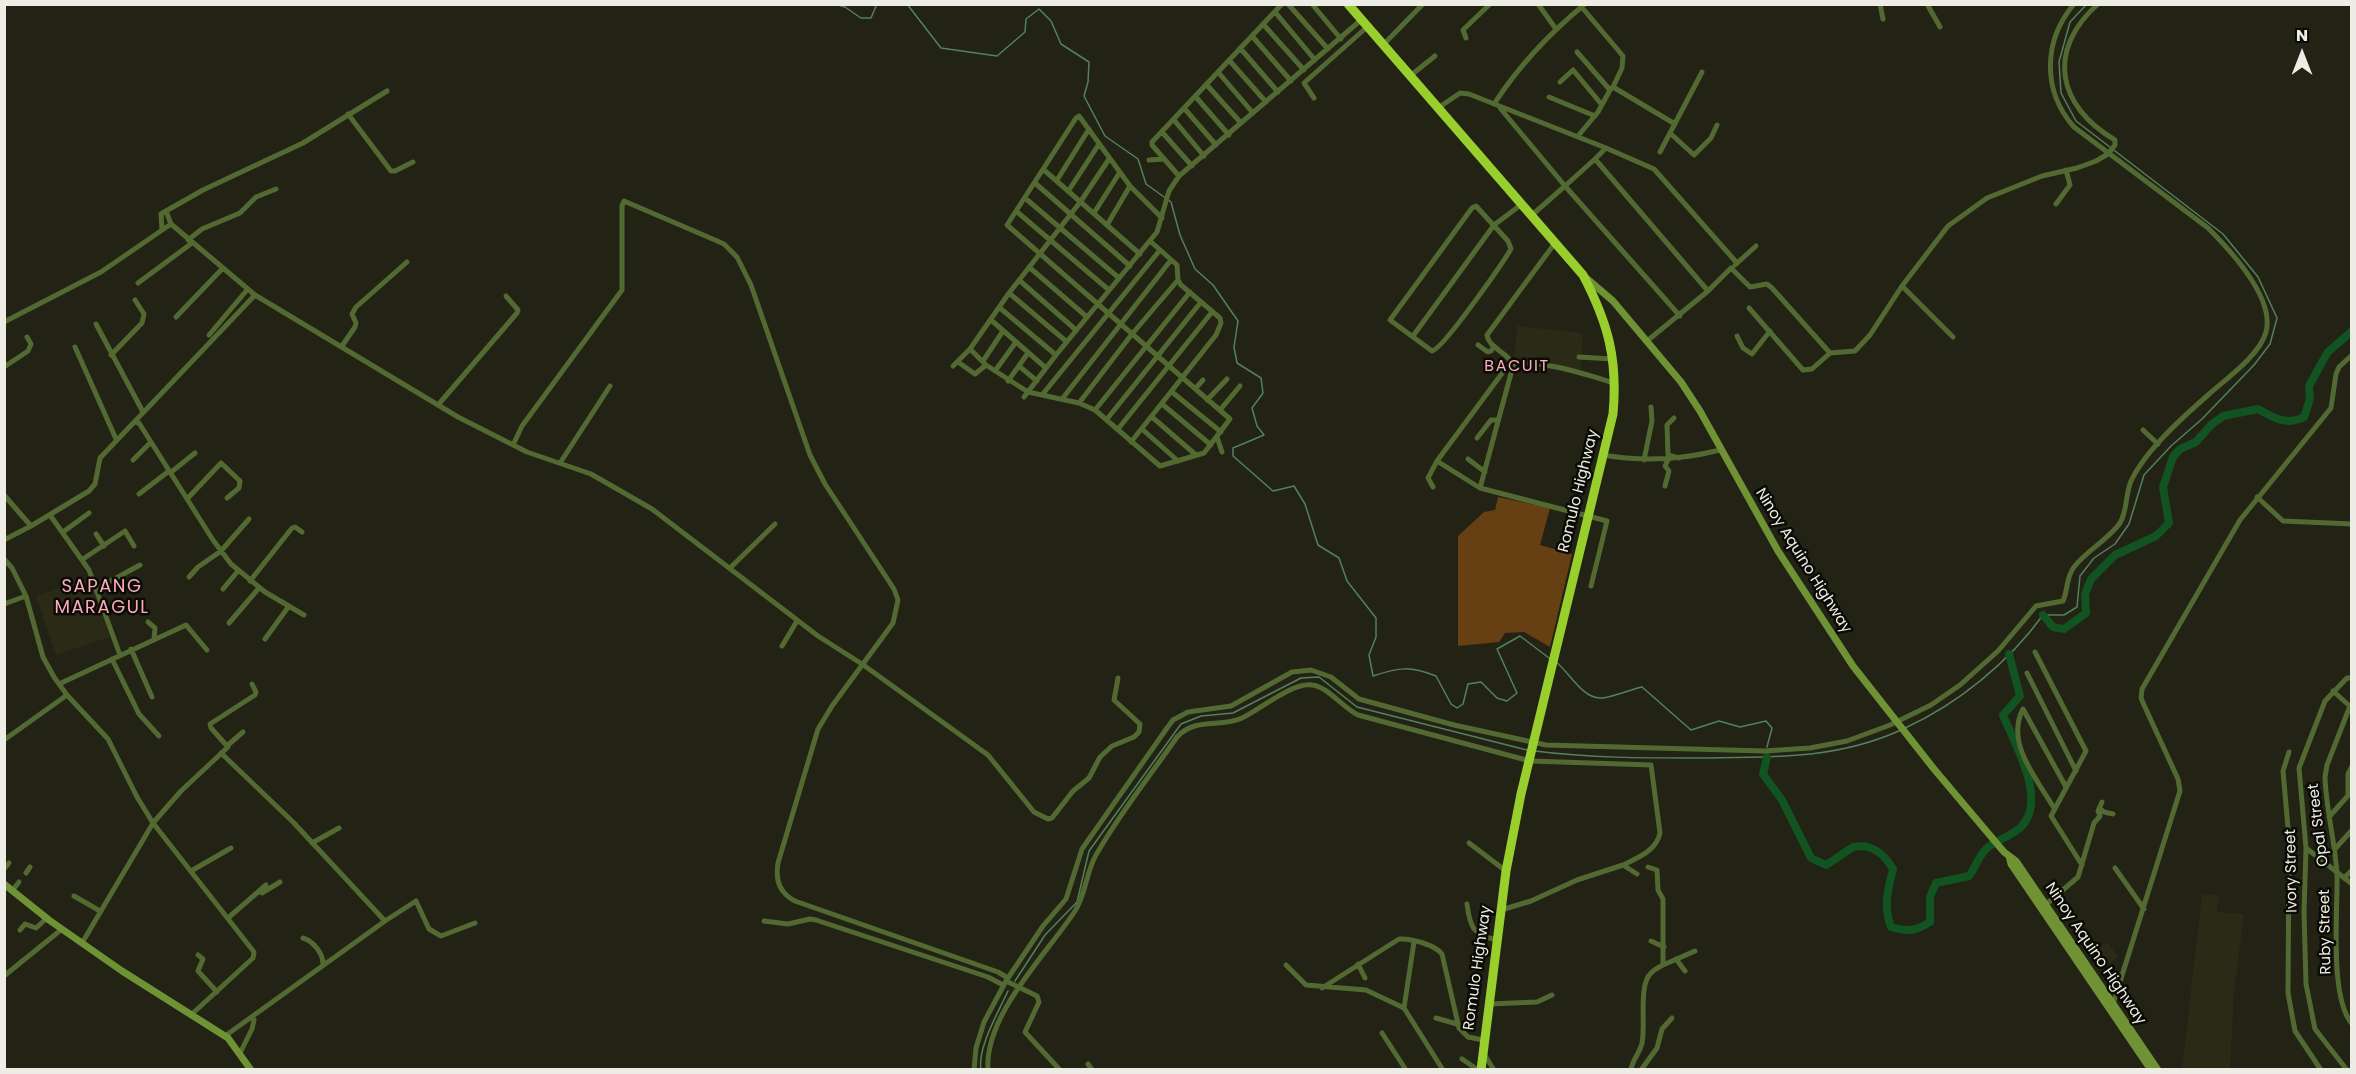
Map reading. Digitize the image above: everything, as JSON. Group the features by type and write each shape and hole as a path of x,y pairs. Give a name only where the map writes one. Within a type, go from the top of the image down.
{"highway":[{"name":"Romulo Highway","path":"1348,4 1583,275 1608,329 1614,359 1616,384 1613,414 1554,650 1506,871 1479,1070"}],"main road":[{"name":"Ninoy Aquino Highway","path":"1583,275 1612,302 1692,398 1770,537 1808,598 1873,693 2006,854 2158,1070"},
{"path":"4,884 47,918 122,971 225,1036 240,1053 250,1070"},
{"name":"Ninoy Aquino Highway","path":"2099,988 2114,1004 2116,1013 2151,1070"}],"street":[{"path":"1179,176 1152,143 1282,4"},
{"path":"1288,4 1328,49"},
{"path":"1312,4 1341,39"},
{"path":"1383,45 1423,4"},
{"path":"1466,38 1462,33 1463,30 1490,4"},
{"path":"1538,4 1556,29"},
{"path":"1880,4 1883,19"},
{"path":"1927,4 1940,27"},
{"path":"975,1070 976,1048 984,1022 1006,981 1066,899 1082,849 1173,720 1188,712 1231,706 1301,670 1322,672 1359,699 1534,744 1799,750 1847,741 1897,722 1931,705 1960,686 1998,651 2036,606 2062,601 2073,568 2120,522 2132,479 2158,444 2193,408 2246,362 2259,346 2266,331 2267,311 2236,259 2208,228 2073,128 2064,117 2052,86 2050,57 2061,22 2074,4"},
{"path":"1749,308 1803,370 1812,369 1830,353 1855,351 1870,335 1902,286 1948,226 1988,198 2008,188 2096,160 2109,153 2115,145 2115,140 2104,134 2083,115 2069,89 2064,68 2066,48 2074,31 2084,17 2098,4"},
{"path":"1497,105 1502,91 1556,29 1582,5 1623,56 1622,68 1611,89 1595,116 1578,136"},
{"path":"1275,12 1315,60"},
{"path":"1263,24 1304,70"},
{"path":"1026,395 1066,342 1157,232 1169,190 1179,176 1328,49 1364,24"},
{"path":"1314,98 1304,83 1364,24"},
{"path":"1252,36 1291,81"},
{"path":"1240,48 1278,92"},
{"path":"1577,52 1611,89 1675,124"},
{"path":"1410,76 1435,56"},
{"path":"1229,60 1266,102"},
{"path":"1560,82 1573,70 1602,105"},
{"path":"1218,72 1253,113"},
{"path":"1660,152 1702,72"},
{"path":"1206,84 1241,123"},
{"path":"162,230 161,214 203,190 303,143 387,91"},
{"path":"1438,108 1460,93 1469,94 1578,136 1654,169 1737,263"},
{"path":"1195,96 1229,135"},
{"path":"1549,97 1595,116"},
{"path":"1497,105 1680,316"},
{"path":"1184,108 1216,145"},
{"path":"348,114 391,171 413,162"},
{"path":"970,349 1026,395 1062,399 1095,410 1160,466 1204,453 1230,419 1008,227 1008,223 1079,116 1130,186 1162,218"},
{"path":"1174,120 1204,156"},
{"path":"1670,133 1694,154 1711,138 1717,125"},
{"path":"1057,180 1089,129"},
{"path":"1162,132 1192,166"},
{"path":"1069,190 1099,144"},
{"path":"1532,215 1606,148"},
{"path":"1004,331 985,363 975,374 956,364 970,349 1009,293 1081,201 1109,159"},
{"path":"1149,160 1164,159"},
{"path":"1595,159 1708,291"},
{"path":"1044,170 1140,254"},
{"path":"2055,204 2070,185 2066,170"},
{"path":"1094,213 1120,172"},
{"path":"1035,183 1130,266"},
{"path":"1107,225 1130,186"},
{"path":"138,284 202,229 240,213 256,197 276,189"},
{"path":"1025,198 1119,278"},
{"path":"513,445 522,426 622,290 622,206 624,201 723,244 737,257 751,285 810,455 825,484 897,596 898,606 893,623 832,706 816,734 778,863 777,875 781,891 795,901 998,972 1006,981"},
{"path":"1413,336 1494,225 1522,204"},
{"path":"1476,206 1494,225 1511,245 1511,249 1455,327 1434,351 1390,320 1472,207 1476,206"},
{"path":"166,211 171,224 255,295 438,405 513,445 609,482 652,509 797,621 862,664 988,755 1034,812 1048,819 1052,818 1078,786 1089,778 1100,757 1112,746 1134,737 1140,730 1140,724 1113,698 1118,688 1118,678"},
{"path":"1016,211 1109,290"},
{"path":"4,322 101,272 171,224"},
{"path":"1131,442 1183,379 1220,329 1220,318 1178,280 1177,265 1150,241"},
{"path":"1555,243 1487,335 1489,341 1512,363 1578,373 1616,384"},
{"path":"1647,342 1680,316 1756,246"},
{"path":"1042,396 1160,250"},
{"path":"1062,399 1171,260"},
{"path":"342,346 355,327 356,323 352,314 356,307 406,262"},
{"path":"1029,267 1087,317"},
{"path":"1731,268 1750,287 1768,284 1830,353"},
{"path":"176,317 222,269"},
{"path":"1019,280 1076,330"},
{"path":"1079,403 1132,334 1178,280"},
{"path":"1902,286 1953,337"},
{"path":"209,335 248,290"},
{"path":"1095,410 1190,292"},
{"path":"1009,293 1066,342"},
{"path":"4,540 93,488 99,458 255,295"},
{"path":"438,405 517,313 518,310 506,296"},
{"path":"111,355 142,323 144,314 135,300"},
{"path":"1107,419 1201,302"},
{"path":"1000,308 1056,355"},
{"path":"1118,429 1212,312"},
{"path":"991,320 1046,368"},
{"path":"96,324 143,412"},
{"path":"1737,336 1743,348 1752,354 1770,332"},
{"path":"4,367 28,351 31,344 27,337"},
{"path":"995,371 1016,342"},
{"path":"1478,345 1488,352 1494,346"},
{"path":"75,347 116,439"},
{"path":"1008,381 1028,353"},
{"path":"2114,1004 2178,798 2180,784 2141,698 2142,688 2240,520 2331,408 2336,374 2339,367 2352,355"},
{"path":"1579,357 1614,359"},
{"path":"1480,488 1512,363"},
{"path":"1433,487 1428,478 1437,461 1501,374 1512,363"},
{"path":"1019,366 1037,381"},
{"path":"1207,400 1227,379"},
{"path":"1195,389 1203,380"},
{"path":"560,463 610,386"},
{"path":"1220,410 1240,386"},
{"path":"1172,392 1219,435 1222,452"},
{"path":"1162,405 1211,445"},
{"path":"1644,460 1652,421 1651,407"},
{"path":"1152,417 1196,455"},
{"path":"1674,418 1667,425 1668,455 1679,458"},
{"path":"1477,438 1491,420 1498,420"},
{"path":"135,422 139,423 221,551 238,571 259,588 304,615"},
{"path":"1142,429 1178,461"},
{"path":"2143,430 2158,444"},
{"path":"133,460 151,442"},
{"path":"1603,456 1668,460 1720,450"},
{"path":"139,494 195,453"},
{"path":"1204,453 1207,459"},
{"path":"1468,459 1485,472"},
{"path":"1665,486 1669,471 1665,466 1668,460"},
{"path":"1437,461 1480,488 1588,515 1607,522 1591,586"},
{"path":"187,499 221,463 240,481 239,488 227,498"},
{"path":"4,495 31,526"},
{"path":"2257,497 2283,521 2352,524"},
{"path":"63,532 89,513"},
{"path":"50,515 83,559 120,655"},
{"path":"189,577 198,567 221,551 249,519"},
{"path":"730,568 775,524"},
{"path":"250,581 292,528 295,527 302,532"},
{"path":"83,559 125,531 134,546"},
{"path":"96,534 104,546"},
{"path":"5,562 12,568 26,596 44,657 59,684 108,739 153,823 254,954 253,958 192,1014"},
{"path":"96,589 140,566"},
{"path":"223,589 238,571"},
{"path":"229,623 259,588"},
{"path":"4,604 26,596"},
{"path":"265,639 289,606"},
{"path":"782,646 797,621"},
{"path":"148,622 155,628 153,639"},
{"path":"59,684 186,625 207,651"},
{"path":"131,649 152,697"},
{"path":"2035,652 2085,747 2085,756 2051,813 2051,819 2082,865"},
{"path":"112,658 139,714 159,736"},
{"path":"2027,673 2076,771"},
{"name":"Ivory Street","path":"2347,1070 2315,1029 2306,984 2304,912 2306,848 2299,764 2325,701 2333,691 2350,678"},
{"path":"228,746 210,724 255,695 252,684"},
{"path":"988,1070 995,1032 1019,986 1075,911 1098,851 1181,733 1193,726 1223,723 1241,718 1296,686 1317,685 1358,715 1530,759 1651,765 1660,833 1652,850 1623,865 1577,880 1531,901 1501,910"},
{"path":"2333,691 2351,707"},
{"path":"5,738 67,695"},
{"name":"Opal Street","path":"2337,873 2325,770 2351,707"},
{"path":"2054,808 2028,765 2018,741 2018,730 2024,709 2066,787"},
{"path":"82,943 153,823 181,791 243,732"},
{"path":"2289,752 2283,771 2289,838 2288,993 2295,1031 2321,1070"},
{"path":"221,753 274,802 385,921"},
{"path":"2329,817 2350,793 2348,774 2352,766"},
{"path":"2044,906 2076,881 2094,823 2100,816 2101,805 2104,812 2113,814"},
{"path":"312,843 339,828"},
{"path":"2334,850 2352,830"},
{"path":"1468,843 1506,871"},
{"path":"191,871 231,848"},
{"path":"2306,848 2352,884"},
{"path":"4,869 9,863"},
{"path":"1623,865 1637,874"},
{"path":"26,873 30,867"},
{"path":"1648,867 1656,870 1658,890 1663,899 1663,965"},
{"path":"2115,868 2144,909"},
{"name":"Ruby Street","path":"2344,878 2352,870"},
{"name":"Ruby Street","path":"2337,873 2338,975 2345,1013 2352,1024"},
{"path":"12,891 19,882"},
{"path":"259,891 262,893 280,882"},
{"path":"228,918 266,885"},
{"path":"74,896 100,911"},
{"path":"225,1036 323,964 416,901 429,929 441,936 475,923"},
{"path":"1467,904 1471,926 1483,936 1497,940"},
{"path":"20,930 25,924 36,928 47,918"},
{"path":"764,921 788,924 810,919 816,920 1019,986 1037,996 1038,999 1036,1010 1025,1027 1025,1032 1060,1070"},
{"path":"4,976 62,929"},
{"path":"303,938 311,942 318,950 323,964"},
{"path":"1322,988 1399,939 1405,938 1441,951 1457,1024 1463,1033 1483,1040"},
{"path":"1651,940 1664,947"},
{"path":"1404,1008 1414,942"},
{"path":"1631,1070 1642,1046 1645,1019 1642,996 1650,973 1695,951"},
{"path":"198,955 203,959 198,972 217,992"},
{"path":"1676,959 1685,971"},
{"path":"1358,964 1365,978"},
{"path":"1286,965 1306,985 1366,990 1404,1008 1443,1070"},
{"path":"1488,1004 1531,1003 1545,1000 1552,994"},
{"path":"1436,1018 1457,1024"},
{"path":"1641,1070 1657,1048 1662,1029 1672,1018"},
{"path":"240,1053 254,1020"},
{"path":"1382,1034 1406,1070"},
{"path":"1483,1053 1494,1070"},
{"path":"1462,1059 1479,1070"}],"shaded area":[{"path":"1517,326 1583,333 1581,370 1514,362"},
{"path":"1498,497 1550,508 1540,545 1572,554 1550,647 1524,632 1505,633 1499,642 1458,646 1458,536 1484,512 1495,510"},
{"path":"90,578 110,637 56,655 36,596"},
{"path":"2202,894 2219,895 2217,912 2244,914 2234,993 2230,1069 2182,1069"},
{"path":"2108,942 2118,957 2103,967 2093,953"}],"waterway":[{"path":"835,4 845,7 861,18 871,18 877,4"},
{"path":"907,4 941,48 997,56 1025,32 1026,19 1039,9 1051,21 1061,44 1089,62 1088,82 1084,96 1105,136 1138,159 1146,184 1171,202 1180,235 1195,269 1213,285 1238,321 1234,347 1237,363 1261,378 1263,393 1252,408 1257,426 1264,435 1233,448 1233,456 1273,491 1294,486 1305,504 1318,545 1339,558 1347,581 1376,618 1376,637 1369,655 1373,676 1405,669 1436,676 1451,704 1457,708 1463,704 1468,684 1481,682 1497,698 1507,701 1517,693 1497,649 1520,636 1549,658"},
{"path":"1905,728 1944,707 1981,680 2015,649 2043,615 2064,615 2077,607 2080,576 2094,558 2115,544 2129,524 2144,475 2254,365 2270,344 2277,318 2258,277 2223,234 2076,121 2061,93 2059,62 2070,22 2087,4"},
{"path":"2043,615 2053,627 2064,629 2086,613 2085,594 2091,579 2115,555 2156,536 2169,523 2163,487 2173,457 2180,449 2196,442 2211,425 2223,416 2258,409 2286,421 2304,417 2310,399 2309,386 2321,364 2328,352 2352,331"},
{"path":"1767,757 1763,774 1782,800 1811,858 1826,865 1854,847 1867,847 1877,851 1893,869 1887,905 1891,927 1902,930 1920,927 1930,922 1930,897 1936,883 1969,876 1986,849 2021,827 2028,816 2031,802 2027,772 2003,715 2020,696 2009,654"},
{"path":"1556,662 1587,694 1593,697 1608,697 1642,687 1691,730 1719,721 1740,727 1766,721 1772,728 1767,747"},
{"path":"1015,981 1045,935 1077,902 1089,851 1181,724 1201,716 1233,713 1301,678 1319,677 1357,707 1527,750"},
{"path":"1535,751 1638,758 1777,757 1852,747 1901,730"},
{"path":"981,1070 985,1041 1008,991"}],"district":[{"name":"BACUIT","path":"1517,367"},
{"name":"SAPANG MARAGUL","path":"102,597"}]}
